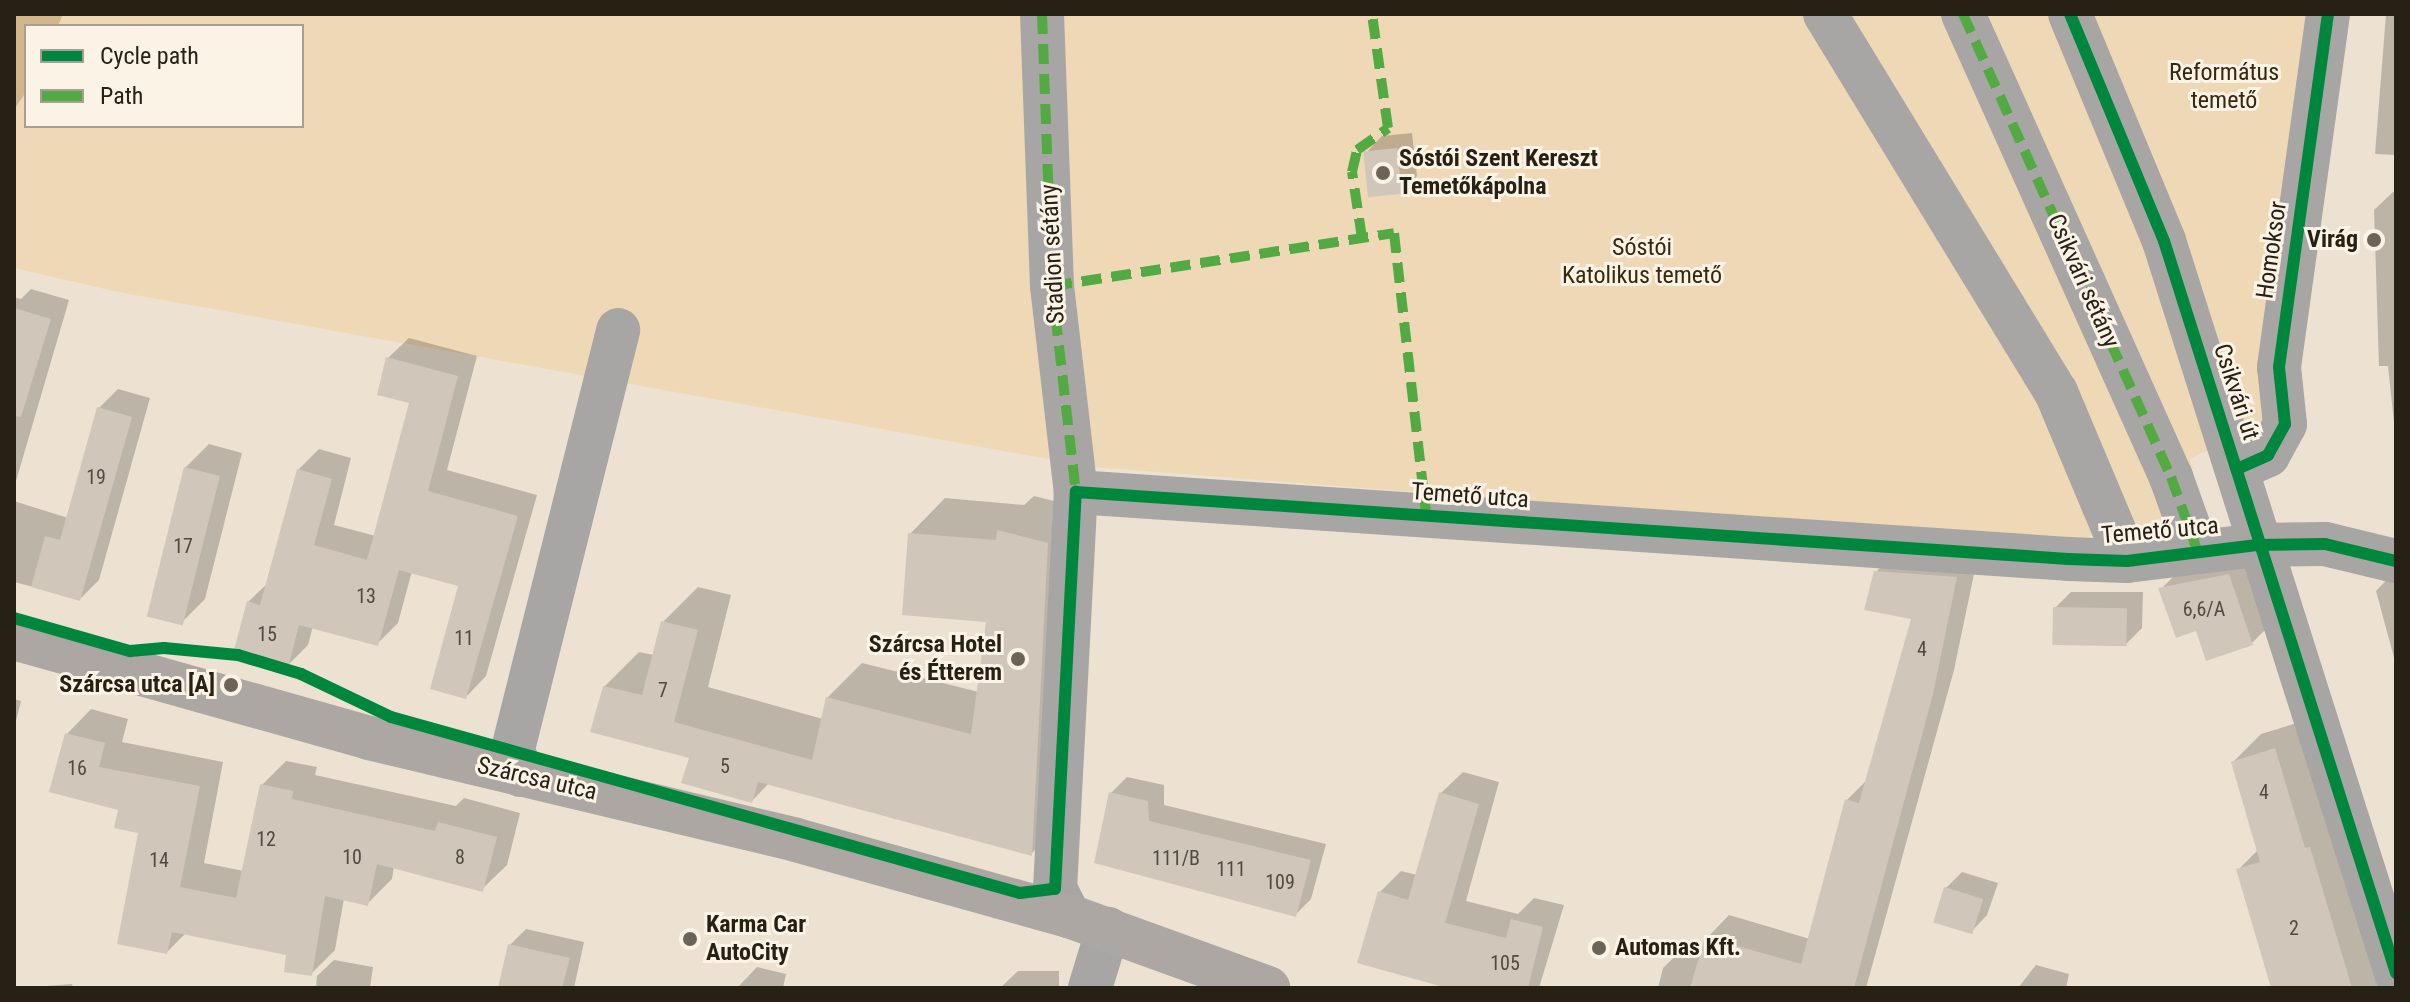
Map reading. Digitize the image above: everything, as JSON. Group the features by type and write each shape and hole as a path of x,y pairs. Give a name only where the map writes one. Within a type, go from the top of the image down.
{"main road":[{"name":"Szárcsa utca","path":"14,638 369,738 796,840 1088,923 1268,988"}],"street":[{"name":"Stadion sétány","path":"1042,14 1052,286 1076,492"},
{"path":"1825,14 2056,392 2127,561"},
{"name":"Csikvári sétány","path":"1963,14 2171,477 2197,550"},
{"name":"Csikvári út","path":"2070,14 2164,241 2237,469 2257,545 2396,973"},
{"name":"Homoksor","path":"2237,469 2268,455 2285,424 2279,367 2328,14"},
{"path":"521,775 513,749 618,330"},
{"name":"Temető utca","path":"1076,492 2127,561 2197,550 2325,544 2396,561"},
{"path":"1076,492 1055,889 1088,923 1090,988"}],"green space":[{"path":"63,14 2306,14 2267,421 2190,459 2204,516 2060,542 1093,467 118,292 14,268 14,110 24,95 24,128 304,128 304,24 59,24"}],"shaded area":[{"path":"14,14 63,14 59,24 24,24 24,95 14,110"}],"building":[{"name":"Sóstói Szent Kereszt Temetőkápolna","path":"1397,148 1402,194 1368,197 1363,152"},
{"path":"14,308 51,319 21,417 14,416"},
{"path":"386,357 458,376 428,491 518,516 466,699 430,689 458,586 399,570 378,646 299,625 288,668 233,654 247,601 260,605 297,469 332,479 314,545 367,560 409,403 377,395"},
{"path":"97,407 132,417 80,601 31,587 45,536 60,540"},
{"path":"184,467 220,476 183,625 147,616"},
{"name":"Szárcsa Hotel és Étterem","path":"997,530 1048,543 1032,856 758,782 752,803 681,783 689,758 590,732 603,686 642,695 661,621 698,630 674,722 812,760 826,697 971,734 986,622 902,615 908,533 996,540"},
{"path":"1874,571 1957,577 1933,694 1854,988 1690,988 1705,937 1801,964 1845,799 1859,803 1911,619 1864,610"},
{"path":"2229,574 2253,645 2206,661 2196,631 2176,638 2158,588"},
{"path":"2053,607 2127,608 2126,646 2052,645"},
{"path":"65,733 105,743 99,767 200,786 180,887 236,898 260,784 293,791 292,799 435,831 438,822 497,837 483,892 377,864 368,906 325,896 312,976 284,972 286,955 172,932 167,954 117,944 138,833 114,828 118,810 49,792"},
{"path":"2275,748 2305,848 2310,847 2352,988 2271,988 2236,869 2260,862 2231,762"},
{"path":"1109,792 1148,801 1149,821 1311,860 1296,917 1094,863"},
{"path":"1439,792 1479,804 1445,923 1506,938 1511,919 1543,927 1528,988 1447,988 1357,963 1378,891 1408,900"},
{"path":"1944,887 1983,899 1972,934 1933,922"},
{"path":"508,944 570,958 562,988 498,988"}],"marked path":[{"path":"1042,14 1052,286 1076,492"},
{"path":"1362,238 1352,172 1357,150 1388,128 1372,14"},
{"path":"1963,14 2171,477 2197,550"},
{"path":"1052,286 1394,233 1426,516"}],"cycle path":[{"path":"2070,14 2164,241 2396,973"},
{"path":"2237,469 2268,455 2285,424 2279,367 2328,14"},
{"path":"14,618 130,651 164,648 238,655 301,674 391,717 1020,893 1055,889 1076,492 2068,559 2127,561 2257,545 2325,544 2396,561"}],"place":[{"name":"Sóstói Szent Kereszt Temetőkápolna","path":"1383,173"},
{"name":"Virág","path":"2374,240"},
{"name":"Szárcsa Hotel és Étterem","path":"1018,659"},
{"name":"Szárcsa utca [A]","path":"231,685"},
{"name":"Karma Car AutoCity","path":"690,939"},
{"name":"Automas Kft.","path":"1599,948"}],"park label":[{"name":"Református temető","path":"2224,87"},
{"name":"Sóstói Katolikus temető","path":"1642,262"}]}
